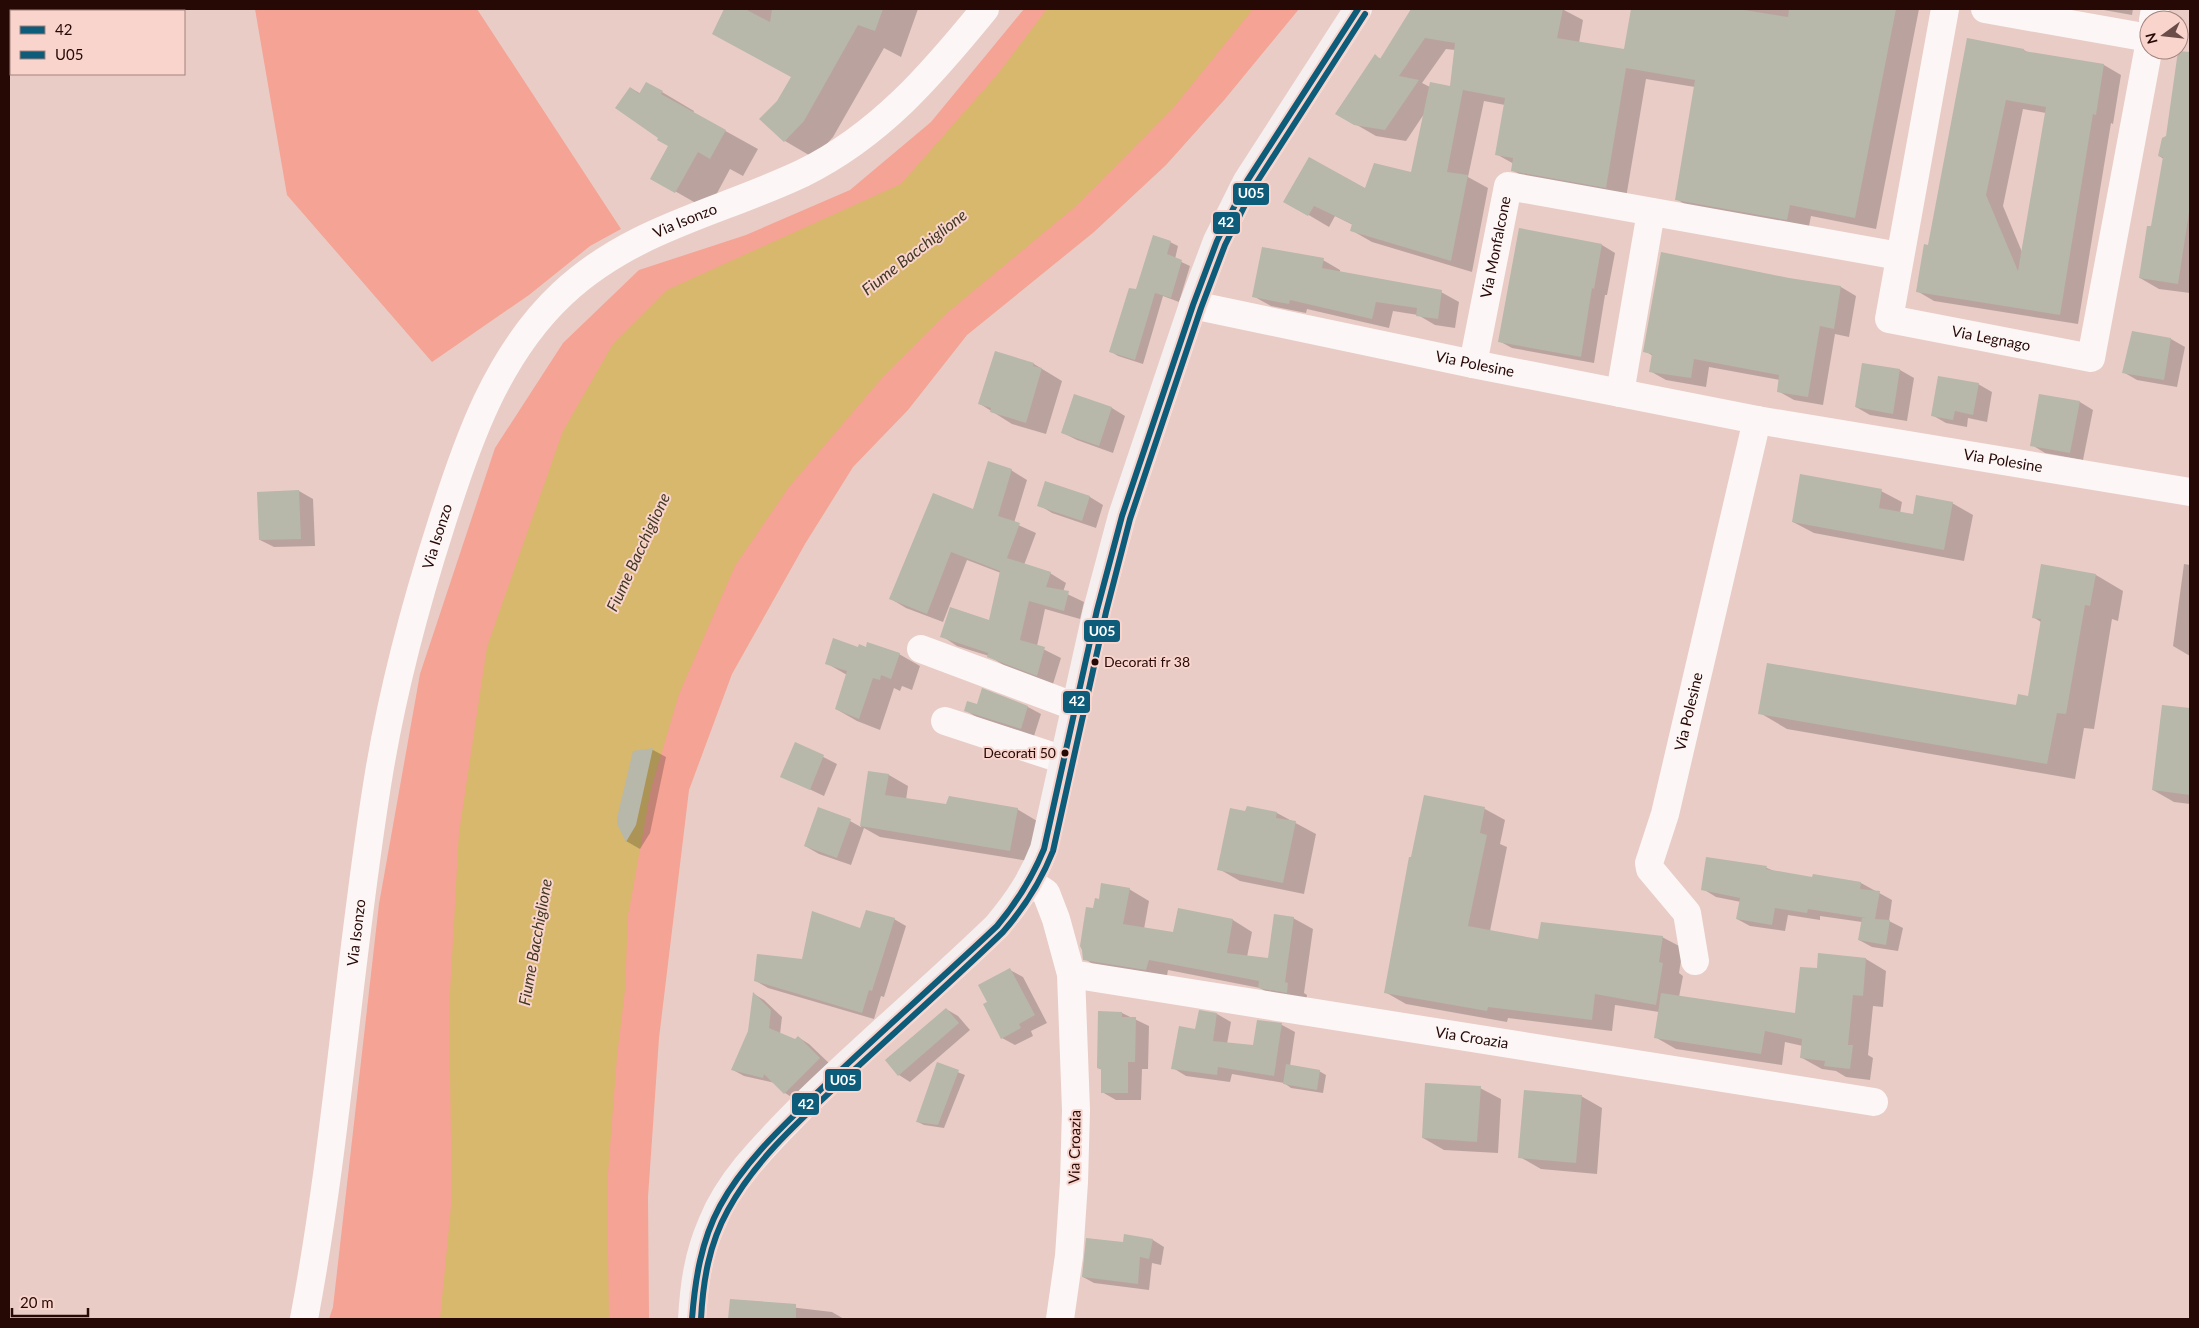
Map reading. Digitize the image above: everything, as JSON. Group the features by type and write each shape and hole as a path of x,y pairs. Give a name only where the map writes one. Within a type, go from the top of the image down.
{"street":[{"name":"Via Isonzo","path":"304,1319 321,1212 350,968 379,771 398,675 426,571 458,472 497,380 522,340 552,303 583,274 652,233 774,186 846,149 888,117 922,84 985,9"},
{"path":"692,1319 697,1265 712,1222 732,1186 777,1133 827,1083 997,926 1019,900 1030,882 1044,849 1097,610 1122,516 1193,305 1217,242 1247,182 1358,9"},
{"name":"Via Legnago","path":"1945,9 1889,320 2091,358 2146,60"},
{"path":"1985,9 2139,36"},
{"name":"Via Monfalcone","path":"1473,364 1508,186 1900,256"},
{"path":"1620,393 1652,212"},
{"name":"Via Polesine","path":"1193,305 1473,364 1758,420 2190,492"},
{"name":"Via Polesine","path":"1695,961 1687,913 1652,874 1649,863 1664,814 1758,420"},
{"path":"922,649 1076,707"},
{"path":"945,721 1064,760"},
{"name":"Via Croazia","path":"1030,882 1046,893 1056,919 1071,974 1076,1110 1074,1182 1069,1256 1060,1319"},
{"name":"Via Croazia","path":"1071,974 1874,1102"}],"shaded area":[{"path":"255,9 477,9 621,229 590,246 529,295 432,362 287,195"},
{"path":"1024,9 1299,9 1225,99 1166,165 1094,232 967,335 908,410 853,467 805,544 732,674 689,790 659,1038 648,1197 649,1319 329,1319 333,1307 379,904 420,674 495,448 563,343 639,270 746,235 850,190 931,122"}],"water":[{"name":"Fiume Bacchiglione","path":"1047,9 1253,9 1174,107 1076,206 947,313 882,378 789,487 735,566 679,694 651,789 628,916 625,990 617,1056 607,1186 609,1319 440,1319 452,1197 449,1010 459,833 487,647 563,431 613,344 667,290 901,184 997,75"}],"building":[{"path":"724,9 745,9 770,22 772,9 883,9 875,31 858,25 804,121 784,142 759,119 777,101 791,77 712,34"},
{"path":"1411,9 1563,9 1557,38 1624,49 1631,9 1738,9 1788,17 1789,9 1896,9 1855,218 1790,205 1787,220 1675,200 1695,80 1626,68 1606,188 1511,171 1513,158 1495,155 1505,98 1463,90 1447,172 1468,175 1451,261 1350,231 1352,224 1314,206 1308,216 1283,202 1309,157 1365,188 1374,163 1411,172 1430,82 1450,86 1455,43 1425,38 1399,76 1419,80 1385,130 1354,125 1335,114 1375,54 1380,59"},
{"path":"1967,38 2024,49 2024,51 2104,64 2096,115 2093,114 2060,315 1916,292 1924,244 1928,245","holes":["2006,100 2046,107 2018,271 1986,195"]},
{"path":"2190,52 2190,206 2178,284 2139,278 2147,226 2151,226 2163,157 2158,156 2162,138 2166,136 2177,60 2189,60"},
{"path":"646,82 663,91 661,94 726,130 710,159 698,152 675,193 650,179 668,146 657,140 658,138 615,108 630,87 639,94"},
{"path":"1519,228 1602,244 1594,289 1592,288 1581,357 1498,342"},
{"path":"1153,235 1171,241 1167,254 1182,260 1171,298 1155,293 1135,360 1109,352 1129,288 1136,289"},
{"path":"1262,247 1324,258 1322,268 1442,290 1438,319 1416,316 1417,308 1376,302 1372,319 1290,300 1289,304 1252,297"},
{"path":"1661,252 1789,278 1841,286 1834,329 1820,326 1808,397 1777,392 1779,375 1694,359 1691,378 1649,372 1652,354 1643,352"},
{"path":"2132,331 2171,338 2164,380 2122,373"},
{"path":"995,351 1034,363 1033,366 1042,368 1026,423 990,412 991,408 978,404"},
{"path":"1862,363 1900,369 1893,414 1855,407"},
{"path":"1938,376 1979,383 1973,415 1955,411 1953,420 1931,416"},
{"path":"1074,394 1112,407 1099,446 1061,433"},
{"path":"2039,394 2080,401 2070,453 2030,446"},
{"path":"988,461 1012,469 998,516 1020,523 1007,558 1051,572 1046,587 1069,591 1064,611 1029,601 1020,640 1045,647 1037,676 987,657 988,653 940,637 950,607 989,620 1000,571 951,552 927,614 889,599 933,493 973,509"},
{"path":"1800,474 1882,489 1879,508 1913,514 1916,495 1953,502 1944,550 1792,522"},
{"path":"1045,481 1090,496 1082,521 1037,506"},
{"path":"299,490 301,539 259,540 257,492"},
{"path":"2041,564 2096,574 2090,606 2085,605 2066,714 2057,713 2047,764 1758,714 1767,663 2016,705 2018,694 2028,696 2041,619 2032,618"},
{"path":"833,638 858,647 859,644 866,647 867,642 900,653 891,679 881,675 880,680 873,678 859,719 835,709 847,671 825,664"},
{"path":"982,688 1028,706 1021,729 964,711 967,701 977,704"},
{"path":"2162,705 2190,708 2190,795 2152,790"},
{"path":"795,742 824,755 810,790 780,777"},
{"path":"653,748 636,825 626,842 617,824 617,818 633,751"},
{"path":"868,771 889,774 885,795 946,804 949,796 1018,808 1010,851 860,826"},
{"path":"1424,795 1485,807 1480,833 1487,835 1468,926 1538,939 1541,922 1663,936 1659,962 1663,963 1656,1005 1595,994 1592,1020 1488,1007 1487,1011 1384,993 1409,857 1411,857"},
{"path":"1247,806 1277,812 1276,818 1296,821 1283,883 1217,870 1230,808 1245,811"},
{"path":"818,807 851,819 837,858 804,846"},
{"path":"1706,857 1767,866 1766,869 1812,877 1813,874 1861,882 1860,889 1880,891 1875,919 1890,920 1886,945 1858,940 1862,918 1866,918 1808,909 1807,913 1775,908 1772,925 1736,919 1740,898 1701,890"},
{"path":"1101,883 1130,888 1123,924 1173,932 1178,908 1233,919 1227,953 1268,958 1274,914 1294,917 1285,982 1288,983 1287,993 1258,988 1259,981 1149,960 1146,970 1083,960 1080,946 1086,907 1093,908 1095,898 1099,899"},
{"path":"866,910 895,918 872,991 869,990 862,1013 754,981 757,954 802,959 812,911 860,928"},
{"path":"1818,953 1866,958 1863,996 1853,995 1848,1045 1853,1045 1850,1069 1824,1066 1825,1061 1800,1058 1802,1039 1765,1031 1761,1054 1654,1038 1661,993 1795,1013 1800,967 1817,968"},
{"path":"1010,968 1035,1015 1019,1024 1021,1028 1001,1039 983,1004 987,1002 978,985"},
{"path":"753,992 771,1010 769,1028 795,1039 798,1036 820,1058 784,1094 764,1074 763,1078 731,1070 748,1031"},
{"path":"946,1008 959,1023 898,1076 885,1060"},
{"path":"1199,1010 1217,1013 1213,1041 1253,1045 1257,1020 1282,1023 1274,1076 1218,1067 1217,1075 1171,1069 1179,1026 1195,1029"},
{"path":"1098,1011 1122,1012 1122,1017 1136,1017 1135,1062 1128,1062 1128,1093 1101,1093 1101,1069 1097,1068"},
{"path":"937,1062 959,1070 938,1125 916,1122"},
{"path":"1286,1064 1320,1070 1317,1090 1283,1084"},
{"path":"1425,1083 1481,1086 1477,1142 1422,1138"},
{"path":"1524,1090 1582,1095 1576,1163 1518,1158"},
{"path":"1124,1234 1153,1239 1149,1259 1140,1257 1138,1284 1082,1277 1086,1238 1123,1242"},
{"path":"730,1299 796,1304 796,1319 728,1319"}],"transit line":[{"name":"42","path":"692,1319 697,1275 708,1233 720,1206 741,1174 765,1145 819,1091 997,926 1029,880 1044,849 1097,610 1122,516 1193,305 1217,241 1247,181 1358,9"},
{"name":"U05","path":"701,1319 705,1277 716,1236 728,1210 751,1174 810,1111 1003,932 1025,904 1043,873 1053,851 1106,612 1130,519 1201,308 1225,245 1255,185 1365,14"}],"place":[{"name":"Decorati fr 38","path":"1095,662"},
{"name":"Decorati 50","path":"1065,753"}]}
